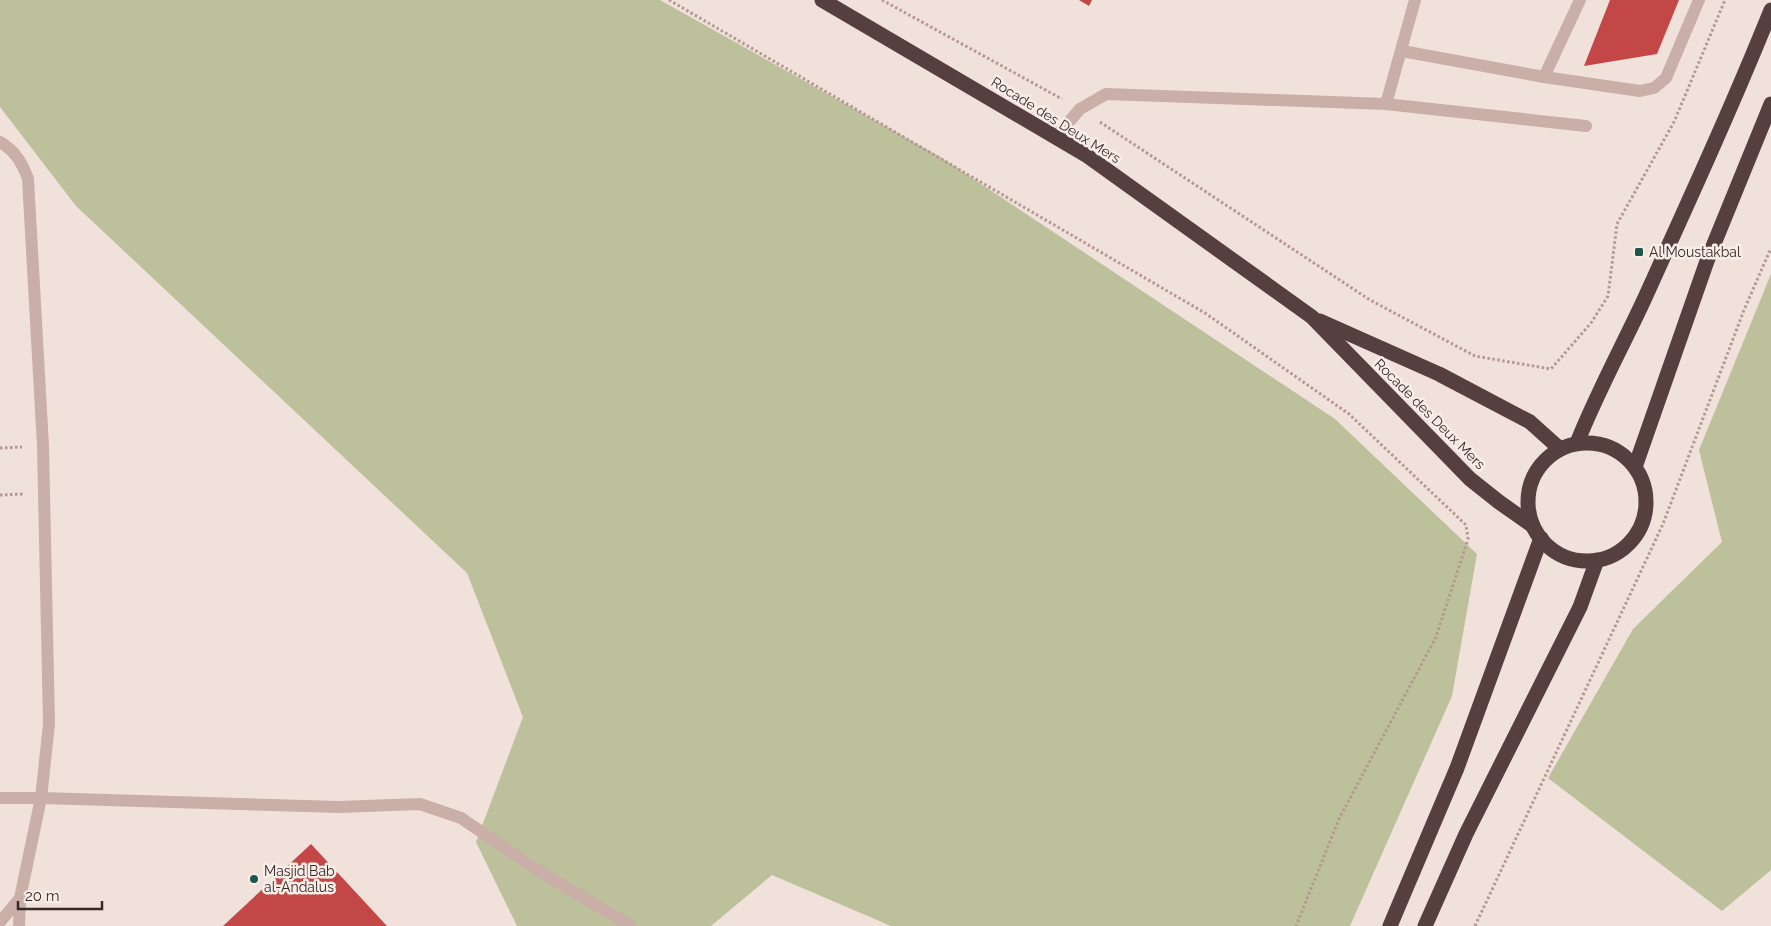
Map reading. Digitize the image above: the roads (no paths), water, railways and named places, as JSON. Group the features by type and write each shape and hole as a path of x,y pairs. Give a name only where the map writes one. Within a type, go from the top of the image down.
{"highway":[{"name":"Rocade des Deux Mers","path":"822,0 1086,155 1312,317 1470,478 1537,532"},
{"path":"1577,443 1592,406 1626,338 1722,131 1771,10"},
{"path":"1635,468 1706,261 1771,104"},
{"name":"Rocade des Deux Mers","path":"1312,317 1439,374 1530,422 1559,448"},
{"path":"1577,443 1596,444 1618,451 1635,468 1643,482 1646,499 1645,516 1638,532 1627,546 1613,555 1597,560 1574,560 1554,551 1537,532 1528,500 1531,484 1538,469 1559,448 1577,443"},
{"path":"1390,926 1457,768 1537,532"},
{"path":"1425,926 1470,826 1580,607 1597,560"}],"street":[{"path":"1386,104 1415,0"},
{"path":"1544,77 1580,0"},
{"path":"1402,50 1544,77 1640,90 1654,88 1666,78 1698,0"},
{"path":"1056,137 1080,109 1106,94 1386,104 1586,126"},
{"path":"0,142 13,152 22,163 28,179 43,446 49,724 41,798 20,898 19,926"},
{"path":"0,798 339,807 420,804 461,818 536,870 632,926"},
{"path":"0,922 20,898"}],"place":[{"name":"Al Moustakbal","path":"1639,252"},
{"name":"Masjid Bab al-Andalus","path":"254,879"}]}
